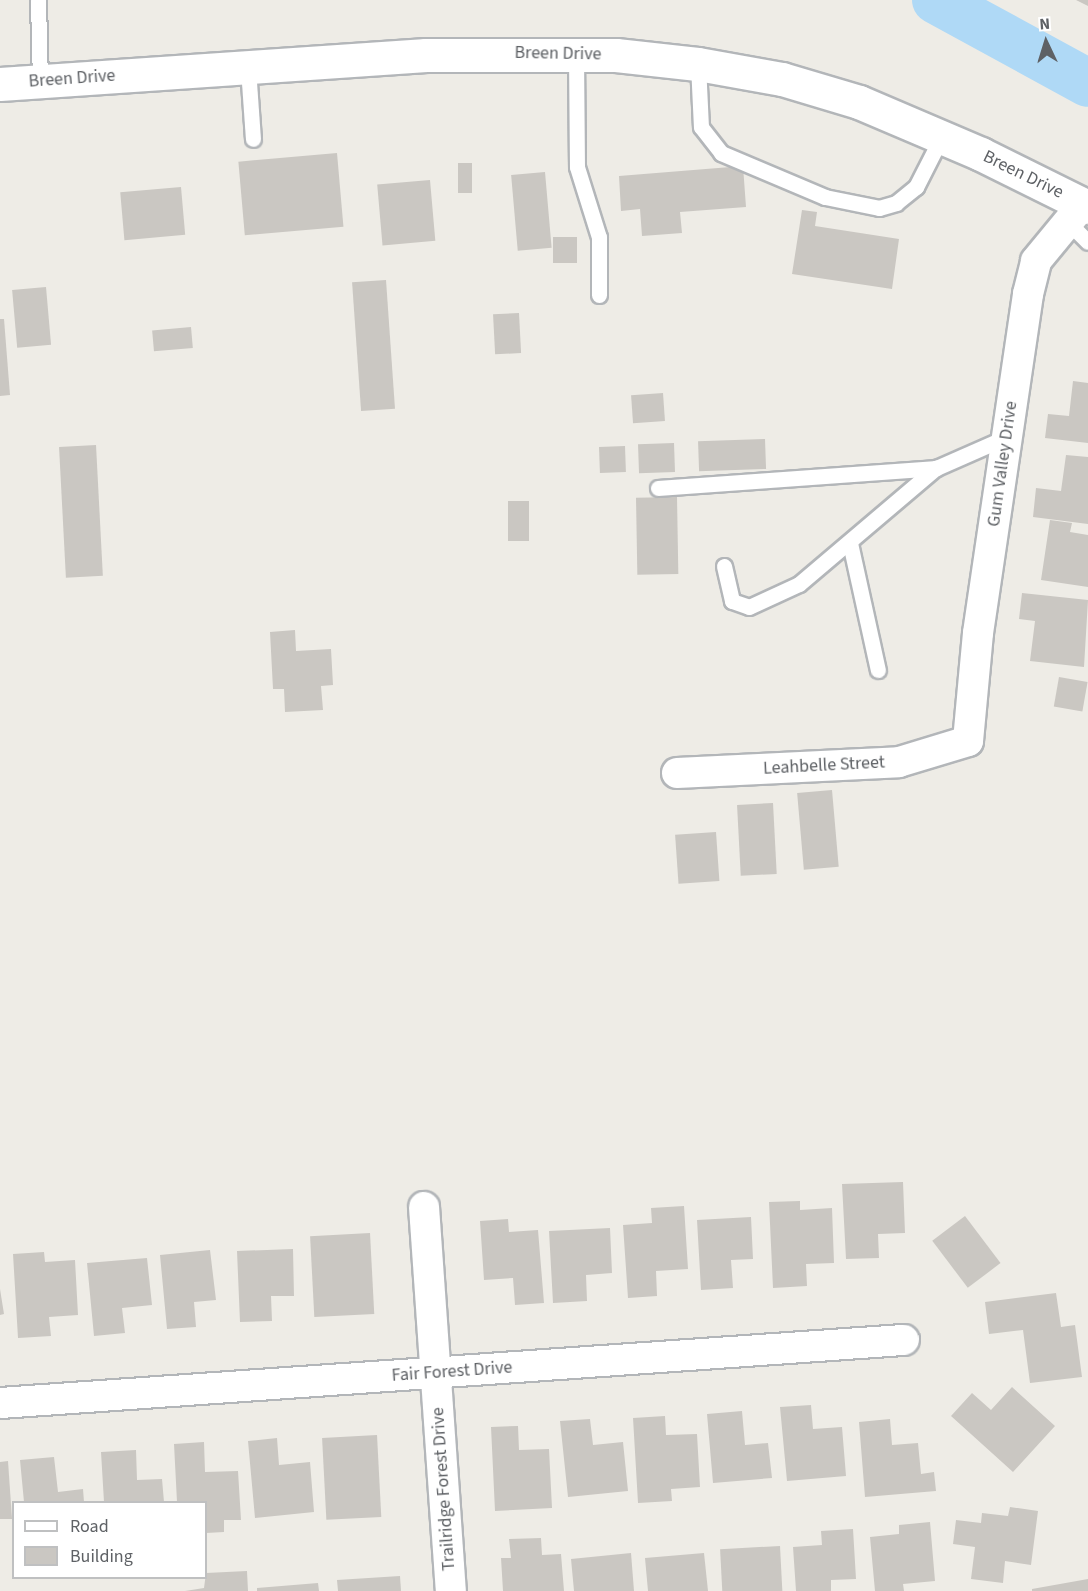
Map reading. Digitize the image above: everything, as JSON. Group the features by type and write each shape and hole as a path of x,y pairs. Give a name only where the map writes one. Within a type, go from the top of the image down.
{"street":[{"name":"Breen Drive","path":"0,84 426,55 576,54 698,64 782,79 859,102 942,136 1082,219"},
{"name":"Gum Valley Drive","path":"968,741 978,633 1009,436 1020,335 1036,261 1082,219"},
{"name":"Leahbelle Street","path":"677,773 899,762 968,741"},
{"name":"Trailridge Forest Drive","path":"424,1207 451,1591"},
{"name":"Fair Forest Drive","path":"0,1403 904,1340"}],"lane":[{"path":"38,0 40,82"},
{"path":"576,54 577,167 598,237 599,295"},
{"path":"698,64 701,127 721,153 825,196 879,208 896,203 916,188 942,136"},
{"path":"248,68 253,139"},
{"path":"724,566 732,601 749,607 799,584 936,468 1009,436"},
{"path":"658,488 936,468"},
{"path":"850,543 878,670"}],"building":[{"path":"1076,0 1088,0 1088,6"},
{"path":"337,153 343,227 245,235 238,162"},
{"path":"458,163 472,163 472,193 458,193"},
{"path":"743,166 746,207 680,212 682,233 642,236 640,209 621,211 619,176"},
{"path":"545,172 552,248 518,251 511,175"},
{"path":"430,180 435,241 383,245 377,185"},
{"path":"181,187 185,235 124,240 120,192"},
{"path":"802,210 817,212 815,226 899,239 892,289 792,274"},
{"path":"553,237 577,237 577,263 553,263"},
{"path":"386,280 395,409 361,411 352,282"},
{"path":"46,287 51,345 17,348 12,290"},
{"path":"519,313 521,353 495,354 493,314"},
{"path":"0,319 4,319 10,395 0,396"},
{"path":"191,327 193,348 154,351 152,330"},
{"path":"1073,381 1088,383 1088,443 1045,438 1048,414 1069,416"},
{"path":"663,393 665,421 633,423 631,395"},
{"path":"765,439 766,469 699,471 698,441"},
{"path":"674,443 675,472 639,473 638,444"},
{"path":"96,445 103,576 66,578 59,447"},
{"path":"625,446 626,472 600,473 599,447"},
{"path":"1066,455 1088,457 1088,524 1033,517 1036,488 1061,491"},
{"path":"677,497 678,574 637,575 636,498"},
{"path":"508,501 529,501 529,541 508,541"},
{"path":"1050,520 1072,523 1070,532 1088,535 1088,587 1041,580"},
{"path":"1022,593 1088,600 1084,667 1030,661 1035,621 1019,619"},
{"path":"295,630 296,651 331,649 333,685 321,686 323,710 285,712 284,689 273,689 270,632"},
{"path":"1059,677 1088,682 1082,712 1054,707"},
{"path":"832,790 839,867 804,870 797,793"},
{"path":"773,803 777,874 741,876 737,805"},
{"path":"716,832 719,881 679,884 675,835"},
{"path":"903,1182 905,1233 878,1234 879,1258 846,1259 842,1184"},
{"path":"800,1201 800,1210 832,1208 834,1263 806,1264 807,1286 773,1288 769,1202"},
{"path":"684,1206 688,1269 656,1271 657,1296 628,1298 623,1225 652,1223 651,1208"},
{"path":"965,1216 1001,1263 968,1288 932,1241"},
{"path":"751,1217 753,1259 731,1260 733,1288 701,1290 697,1220"},
{"path":"508,1219 509,1232 538,1230 544,1303 515,1305 513,1278 484,1280 480,1221"},
{"path":"610,1228 612,1273 586,1275 587,1301 553,1303 549,1231"},
{"path":"370,1233 374,1314 314,1317 310,1236"},
{"path":"293,1249 294,1296 271,1296 272,1321 240,1322 237,1251"},
{"path":"210,1250 216,1300 194,1302 196,1327 167,1329 160,1255"},
{"path":"44,1252 45,1262 75,1260 78,1315 49,1317 51,1336 18,1338 13,1254"},
{"path":"147,1258 152,1305 122,1308 125,1333 94,1336 87,1263"},
{"path":"0,1289 4,1314 0,1315"},
{"path":"1056,1293 1061,1327 1075,1325 1082,1377 1030,1383 1023,1330 989,1334 985,1302"},
{"path":"1012,1387 1055,1426 1013,1472 951,1416 972,1393 991,1410"},
{"path":"811,1405 813,1429 842,1427 846,1476 787,1481 780,1407"},
{"path":"742,1411 745,1445 768,1443 772,1478 713,1483 707,1414"},
{"path":"665,1416 666,1435 697,1434 700,1487 671,1489 672,1501 638,1503 633,1418"},
{"path":"590,1419 593,1445 623,1442 628,1491 568,1497 560,1421"},
{"path":"890,1419 892,1445 918,1443 921,1474 934,1472 936,1491 865,1497 859,1422"},
{"path":"518,1426 519,1450 549,1449 552,1508 495,1511 491,1427"},
{"path":"377,1435 381,1517 326,1520 322,1438"},
{"path":"277,1438 279,1465 310,1462 314,1512 255,1518 248,1441"},
{"path":"204,1442 205,1472 238,1471 241,1520 224,1520 224,1532 207,1533 207,1501 177,1501 174,1444"},
{"path":"136,1450 137,1480 162,1479 164,1501 104,1501 101,1452"},
{"path":"54,1457 58,1492 83,1489 84,1501 24,1501 20,1460"},
{"path":"8,1461 12,1519 0,1519 0,1462"},
{"path":"1010,1507 1038,1511 1031,1565 1005,1561 1003,1583 971,1579 975,1547 953,1544 956,1520 981,1523 982,1513 1008,1516"},
{"path":"930,1522 935,1581 903,1584 904,1591 875,1591 870,1537 899,1534 899,1525"},
{"path":"853,1529 856,1579 831,1580 831,1591 796,1591 793,1547 822,1545 821,1531"},
{"path":"541,1538 542,1555 561,1554 564,1591 503,1591 501,1558 511,1558 509,1539"},
{"path":"780,1546 782,1591 722,1591 720,1549"},
{"path":"631,1553 634,1591 574,1591 571,1559"},
{"path":"704,1553 708,1591 648,1591 645,1558"},
{"path":"247,1571 248,1591 185,1591 204,1588 207,1573"},
{"path":"400,1576 401,1591 338,1591 337,1580"},
{"path":"1088,1579 1088,1591 1032,1591 1032,1589"},
{"path":"318,1583 319,1591 257,1591 257,1588"}],"waterway":[{"path":"936,0 1088,83"}]}
